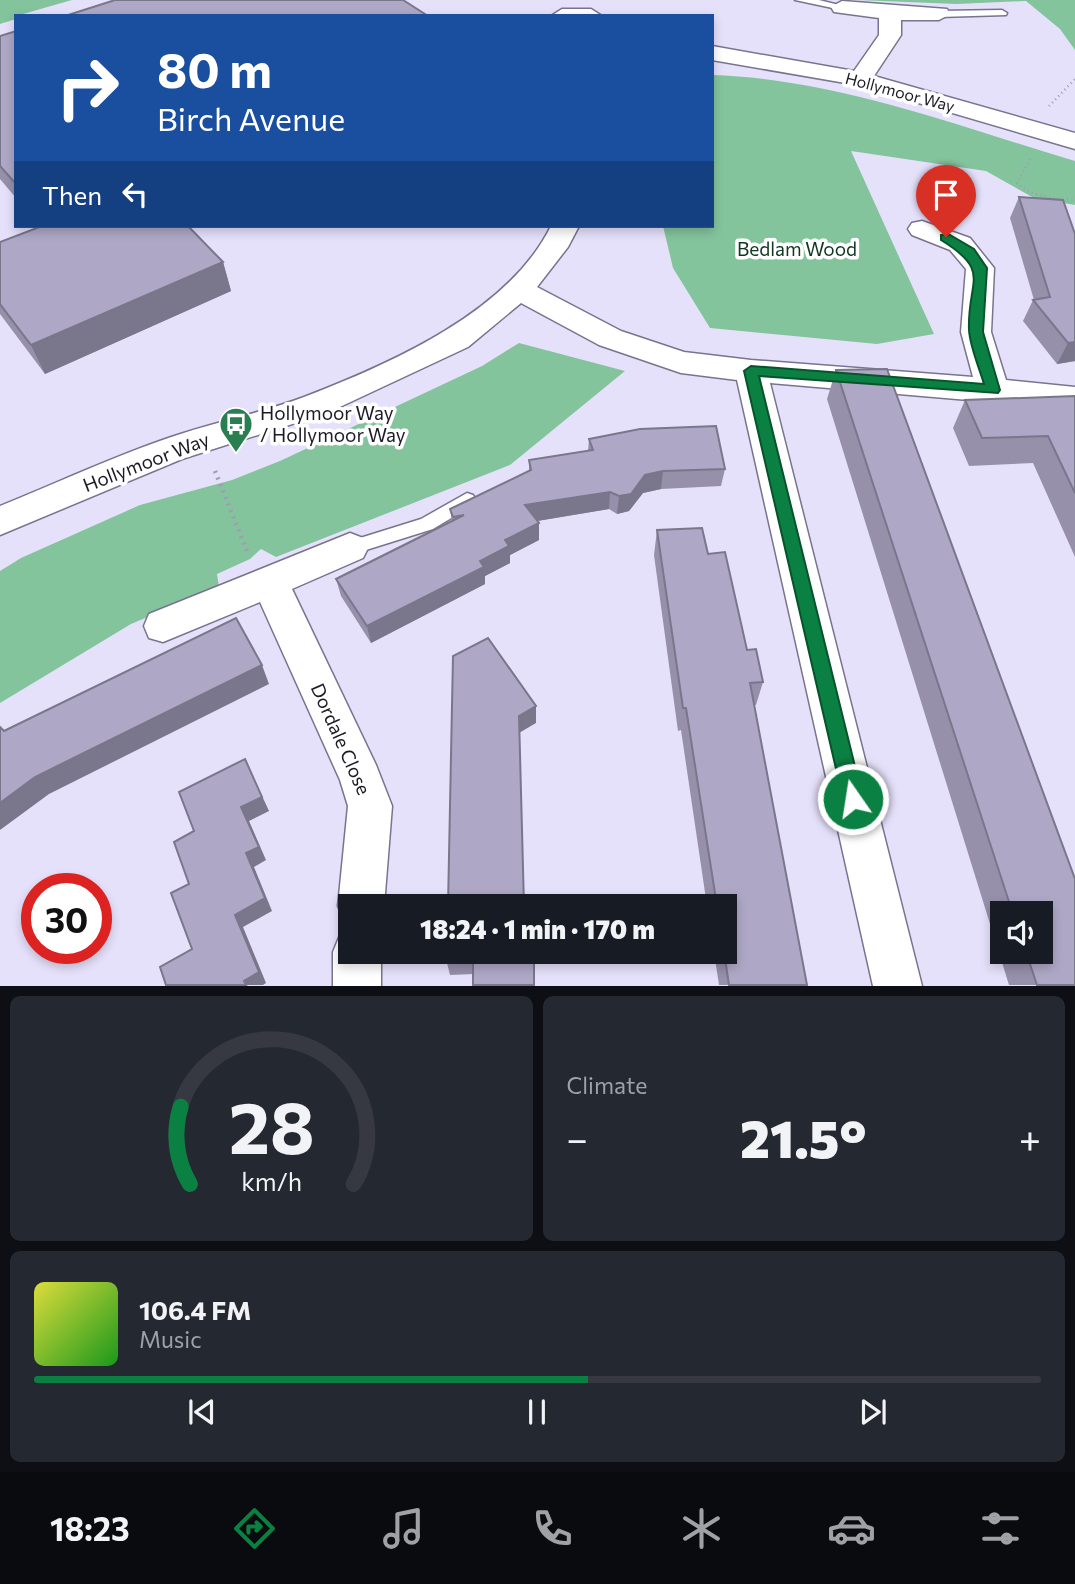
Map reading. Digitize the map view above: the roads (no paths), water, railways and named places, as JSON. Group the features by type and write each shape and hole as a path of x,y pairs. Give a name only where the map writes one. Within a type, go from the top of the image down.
{"street":[{"path":"842,7 890,13 939,14"},
{"path":"860,79 890,35 890,13"},
{"name":"Hollymoor Way","path":"716,55 860,79 1075,141"},
{"name":"Hollymoor Way","path":"0,521 170,450 315,405 457,340 519,290 558,241 564,228"},
{"path":"922,229 960,244 980,268 976,332 993,390"},
{"path":"519,290 610,338 681,362 751,371 1075,398"},
{"path":"751,371 898,985"},
{"path":"163,626 350,548"},
{"name":"Dordale Close","path":"268,580 361,779 370,806 362,894"},
{"path":"356,985 357,964"}],"lane":[{"path":"800,0 842,7"},
{"path":"939,14 1002,13"},
{"path":"350,548 427,524 467,499"}],"place":[{"name":"Hollymoor Way / Hollymoor Way","path":"236,454"}],"park label":[{"name":"Bedlam Wood","path":"797,249"}]}
